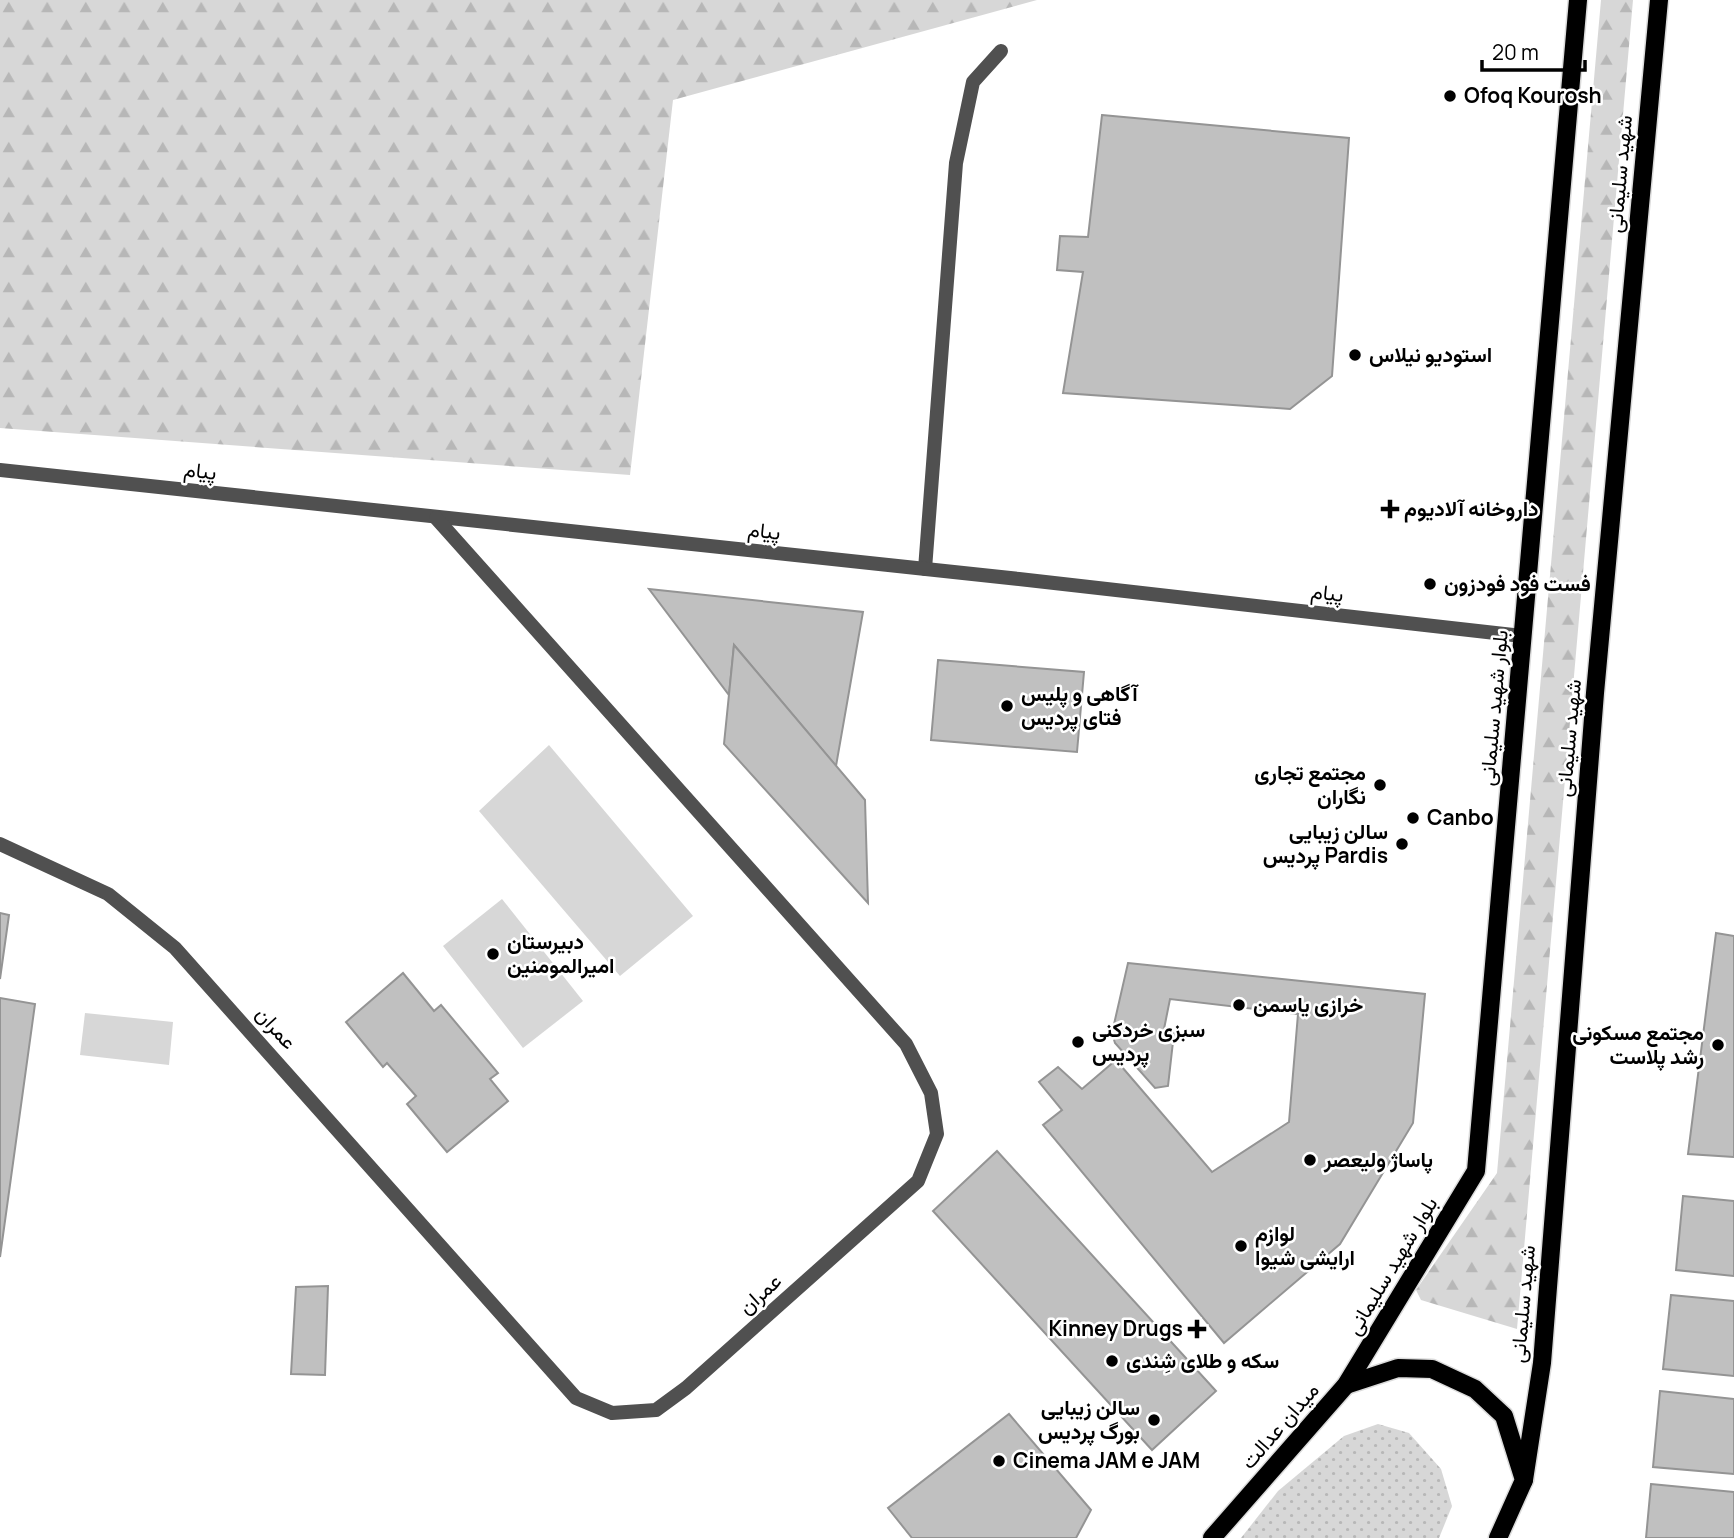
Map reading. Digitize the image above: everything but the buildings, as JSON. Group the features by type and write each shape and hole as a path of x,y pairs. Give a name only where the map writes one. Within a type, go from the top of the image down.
{"main road":[{"name":"بلوار شهید سلیمانی","path":"1346,1385 1476,1171 1578,0"},
{"name":"شهید سلیمانی","path":"1524,1480 1542,1363 1594,707 1659,0"},
{"name":"میدان عدالت","path":"1212,1538 1346,1385 1398,1368 1432,1369 1475,1389 1504,1416 1524,1480"},
{"path":"1498,1538 1524,1480"}],"street":[{"path":"925,569 956,163 974,82 1001,51"},
{"name":"پیام","path":"0,470 1522,636"},
{"name":"عمران","path":"0,845 108,894 175,948 576,1398 612,1413 656,1410 686,1388 918,1181 937,1133 931,1093 906,1045 436,518"}],"green space":[{"path":"0,0 1037,0 673,100 630,475 0,428"},
{"path":"1601,0 1633,0 1517,1329 1421,1300 1416,1290 1497,1173"},
{"path":"549,745 693,916 620,976 479,811"},
{"path":"502,899 583,1001 523,1048 443,946"},
{"path":"85,1013 173,1022 169,1065 80,1055"},
{"path":"1378,1424 1409,1433 1441,1469 1452,1506 1439,1538 1241,1538 1278,1491 1344,1436"}],"place":[{"name":"Ofoq Kourosh","path":"1450,96"},
{"name":"استودیو نیلاس","path":"1355,355"},
{"name":"داروخانه آلادیوم","path":"1390,509"},
{"name":"فست فود فودزون","path":"1430,584"},
{"name":"آگاهی و پلیس فتای پردیس","path":"1007,706"},
{"name":"مجتمع تجاری نگاران","path":"1380,785"},
{"name":"Canbo","path":"1413,818"},
{"name":"سالن زیبایی پردیس Pardis","path":"1402,844"},
{"name":"دبیرستان امیرالمومنین","path":"493,954"},
{"name":"خرازی یاسمن","path":"1239,1005"},
{"name":"سبزی خردکنی پردیس","path":"1078,1042"},
{"name":"مجتمع مسکونی رشد پلاست","path":"1718,1045"},
{"name":"پاساژ ولیعصر","path":"1310,1160"},
{"name":"لوازم ارایشی شیوا","path":"1241,1246"},
{"name":"Kinney Drugs","path":"1197,1329"},
{"name":"سکه و طلای شِندی","path":"1112,1361"},
{"name":"سالن زیبایی بورگ پردیس","path":"1154,1420"},
{"name":"Cinema JAM e JAM","path":"999,1461"}]}
